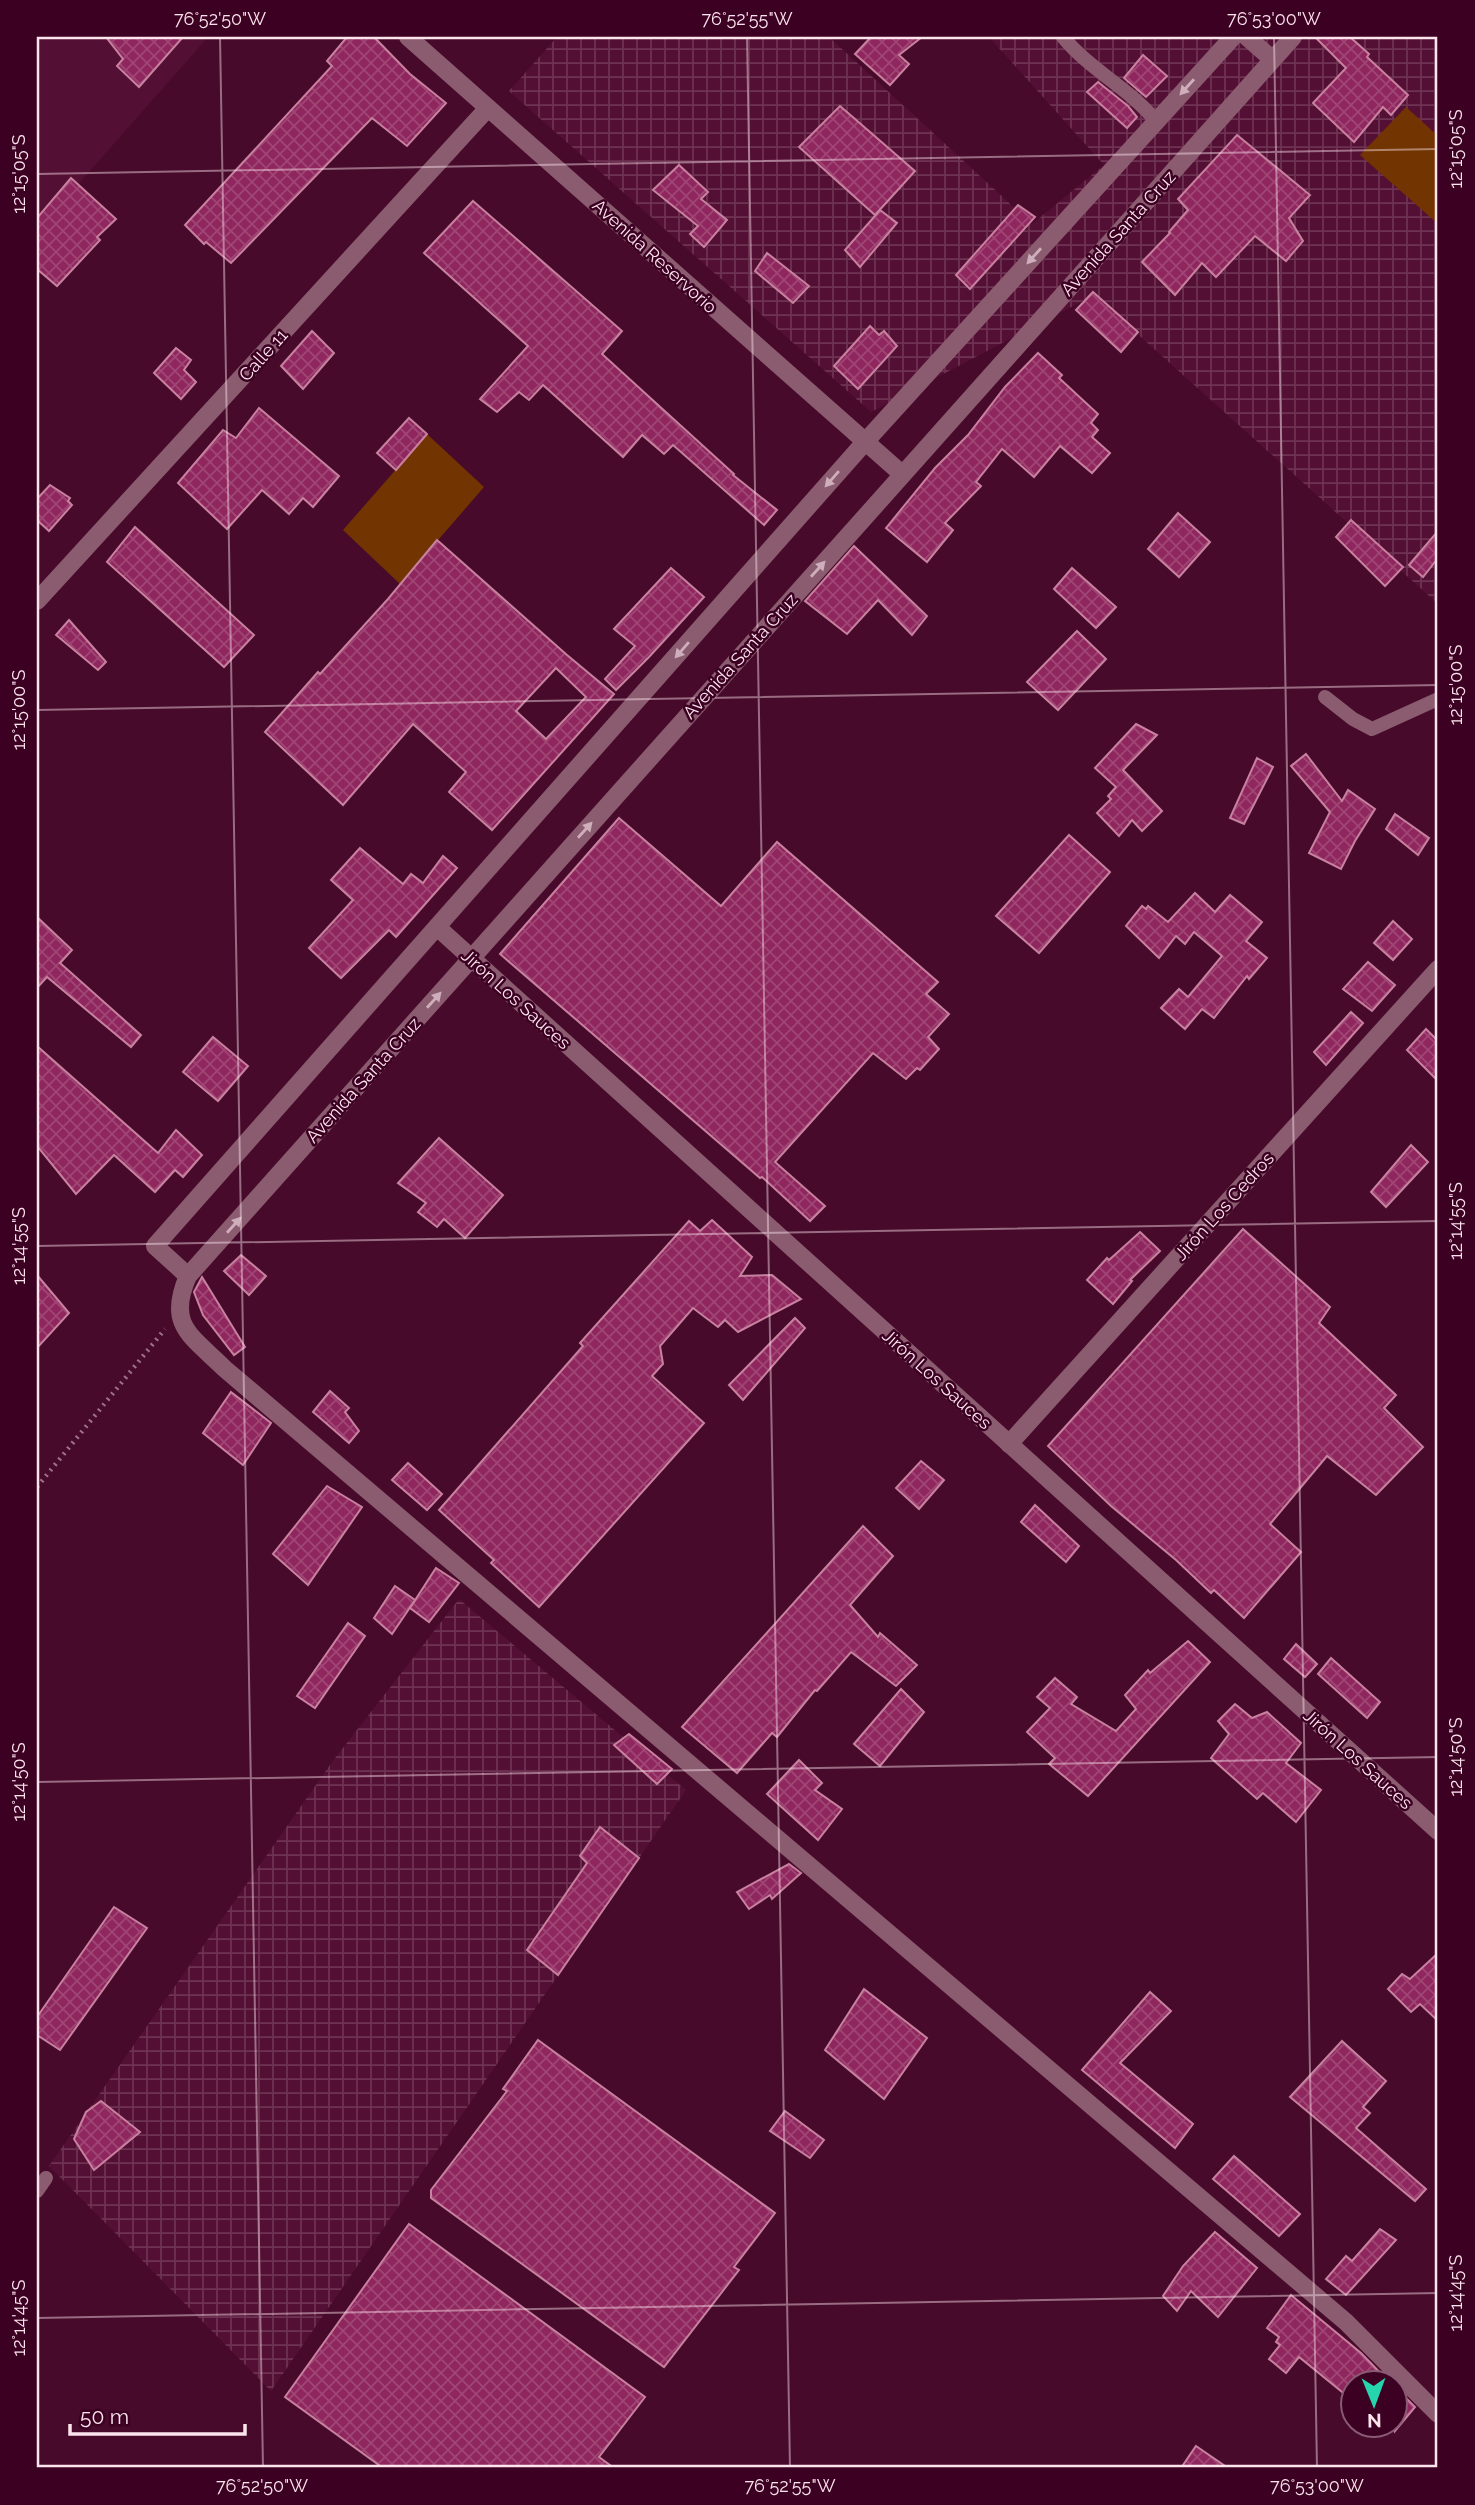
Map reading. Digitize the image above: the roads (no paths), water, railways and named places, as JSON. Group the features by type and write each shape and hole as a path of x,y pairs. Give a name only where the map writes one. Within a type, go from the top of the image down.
{"street":[{"name":"Avenida Reservorio","path":"408,37 902,474"},
{"path":"1233,37 865,442 155,1246 188,1276 181,1293 179,1312 184,1328 225,1369 1346,2322 1438,2414"},
{"path":"1247,37 1272,59"},
{"name":"Avenida Santa Cruz","path":"188,1276 1293,37"},
{"name":"Calle 11","path":"37,601 488,108"},
{"name":"Jirón Los Sauces","path":"437,927 1438,1831"},
{"name":"Jirón Los Cedros","path":"1009,1444 1438,969"}],"lane":[{"path":"1063,37 1096,71 1141,104 1156,121"},
{"path":"1325,696 1353,719 1372,729 1438,699"},
{"path":"37,2191 46,2178"}]}
